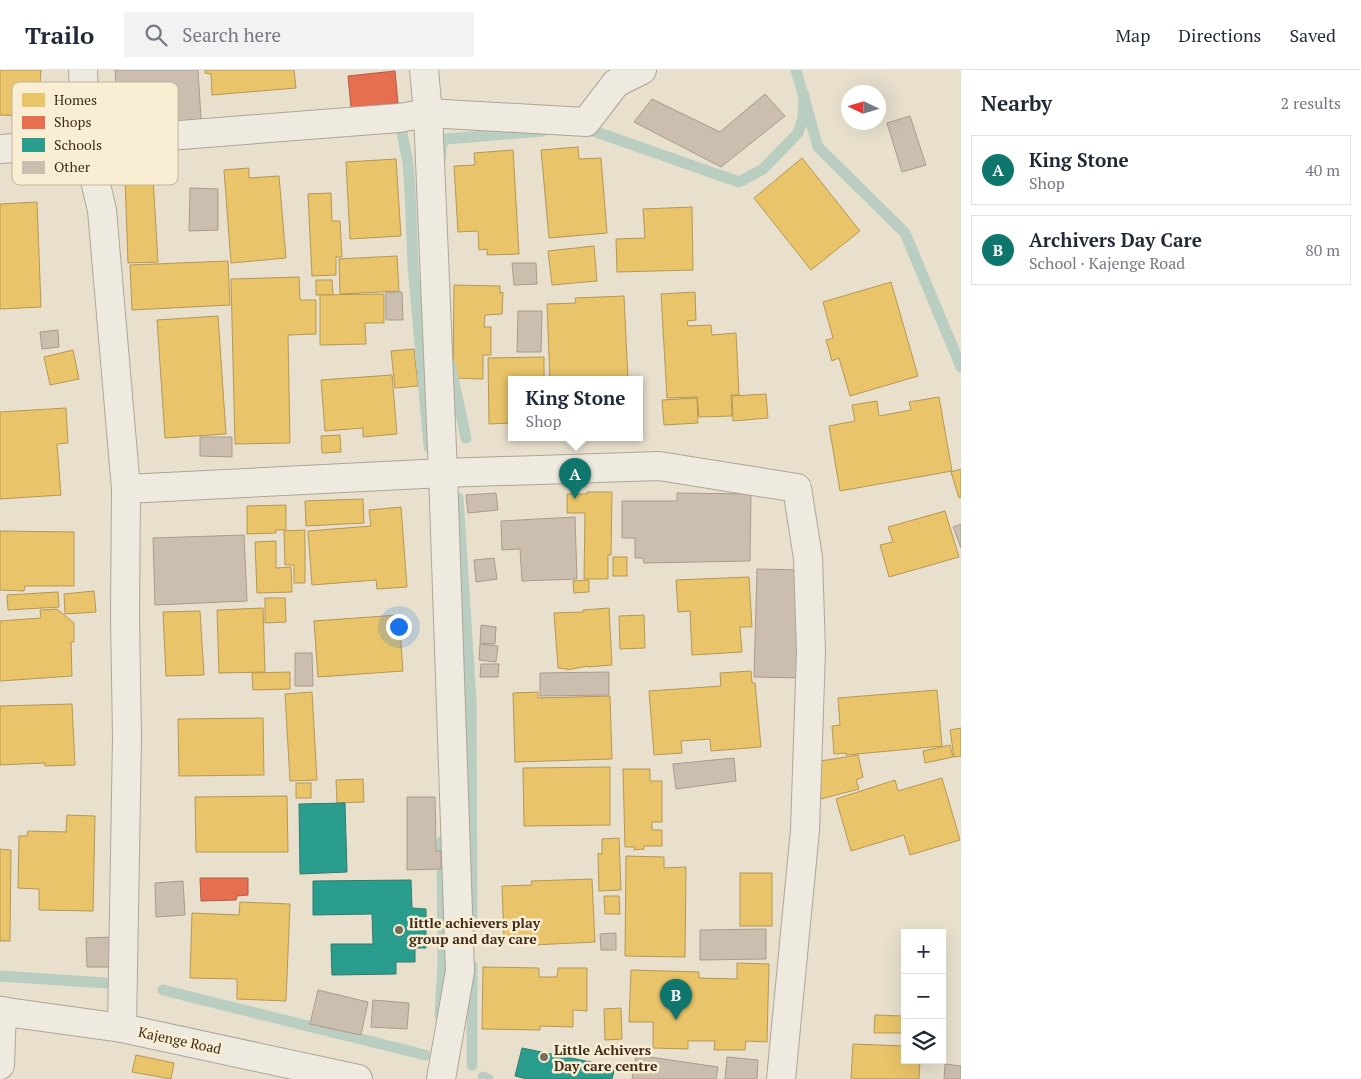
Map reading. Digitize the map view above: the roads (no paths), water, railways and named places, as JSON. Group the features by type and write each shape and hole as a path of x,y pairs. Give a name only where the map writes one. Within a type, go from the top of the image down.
{"street":[{"path":"424,70 428,113 443,473 460,971 440,1079"},
{"path":"178,136 399,118 428,113 586,122 616,84 642,70"},
{"path":"96,185 102,210 126,490 125,617 127,737 122,1028"},
{"path":"126,490 443,473 659,466 797,488 808,558 811,651 805,830 781,1079"},
{"path":"0,1065 1,1011"},
{"name":"Kajenge Road","path":"1,1011 122,1028 354,1078"}],"waterway":[{"path":"796,70 818,147 905,233 961,367"},
{"path":"582,128 739,182 763,169 798,133 803,118 804,95"},
{"path":"399,118 408,163 413,266 429,447"},
{"path":"441,156 441,145 446,139 543,131"},
{"path":"450,364 466,438"},
{"path":"458,498 471,700 472,928"},
{"path":"440,1015 443,965 442,841"},
{"path":"472,966 472,1065"},
{"path":"0,976 121,984"},
{"path":"163,990 425,1055"},
{"path":"483,1077 488,1079"}],"place":[{"name":"King Stone","path":"575,499"},
{"name":"little achievers play group and day care","path":"399,930"},
{"name":"Archivers Day Care","path":"676,1020"},
{"name":"Little Achivers Day care centre","path":"544,1057"}]}
